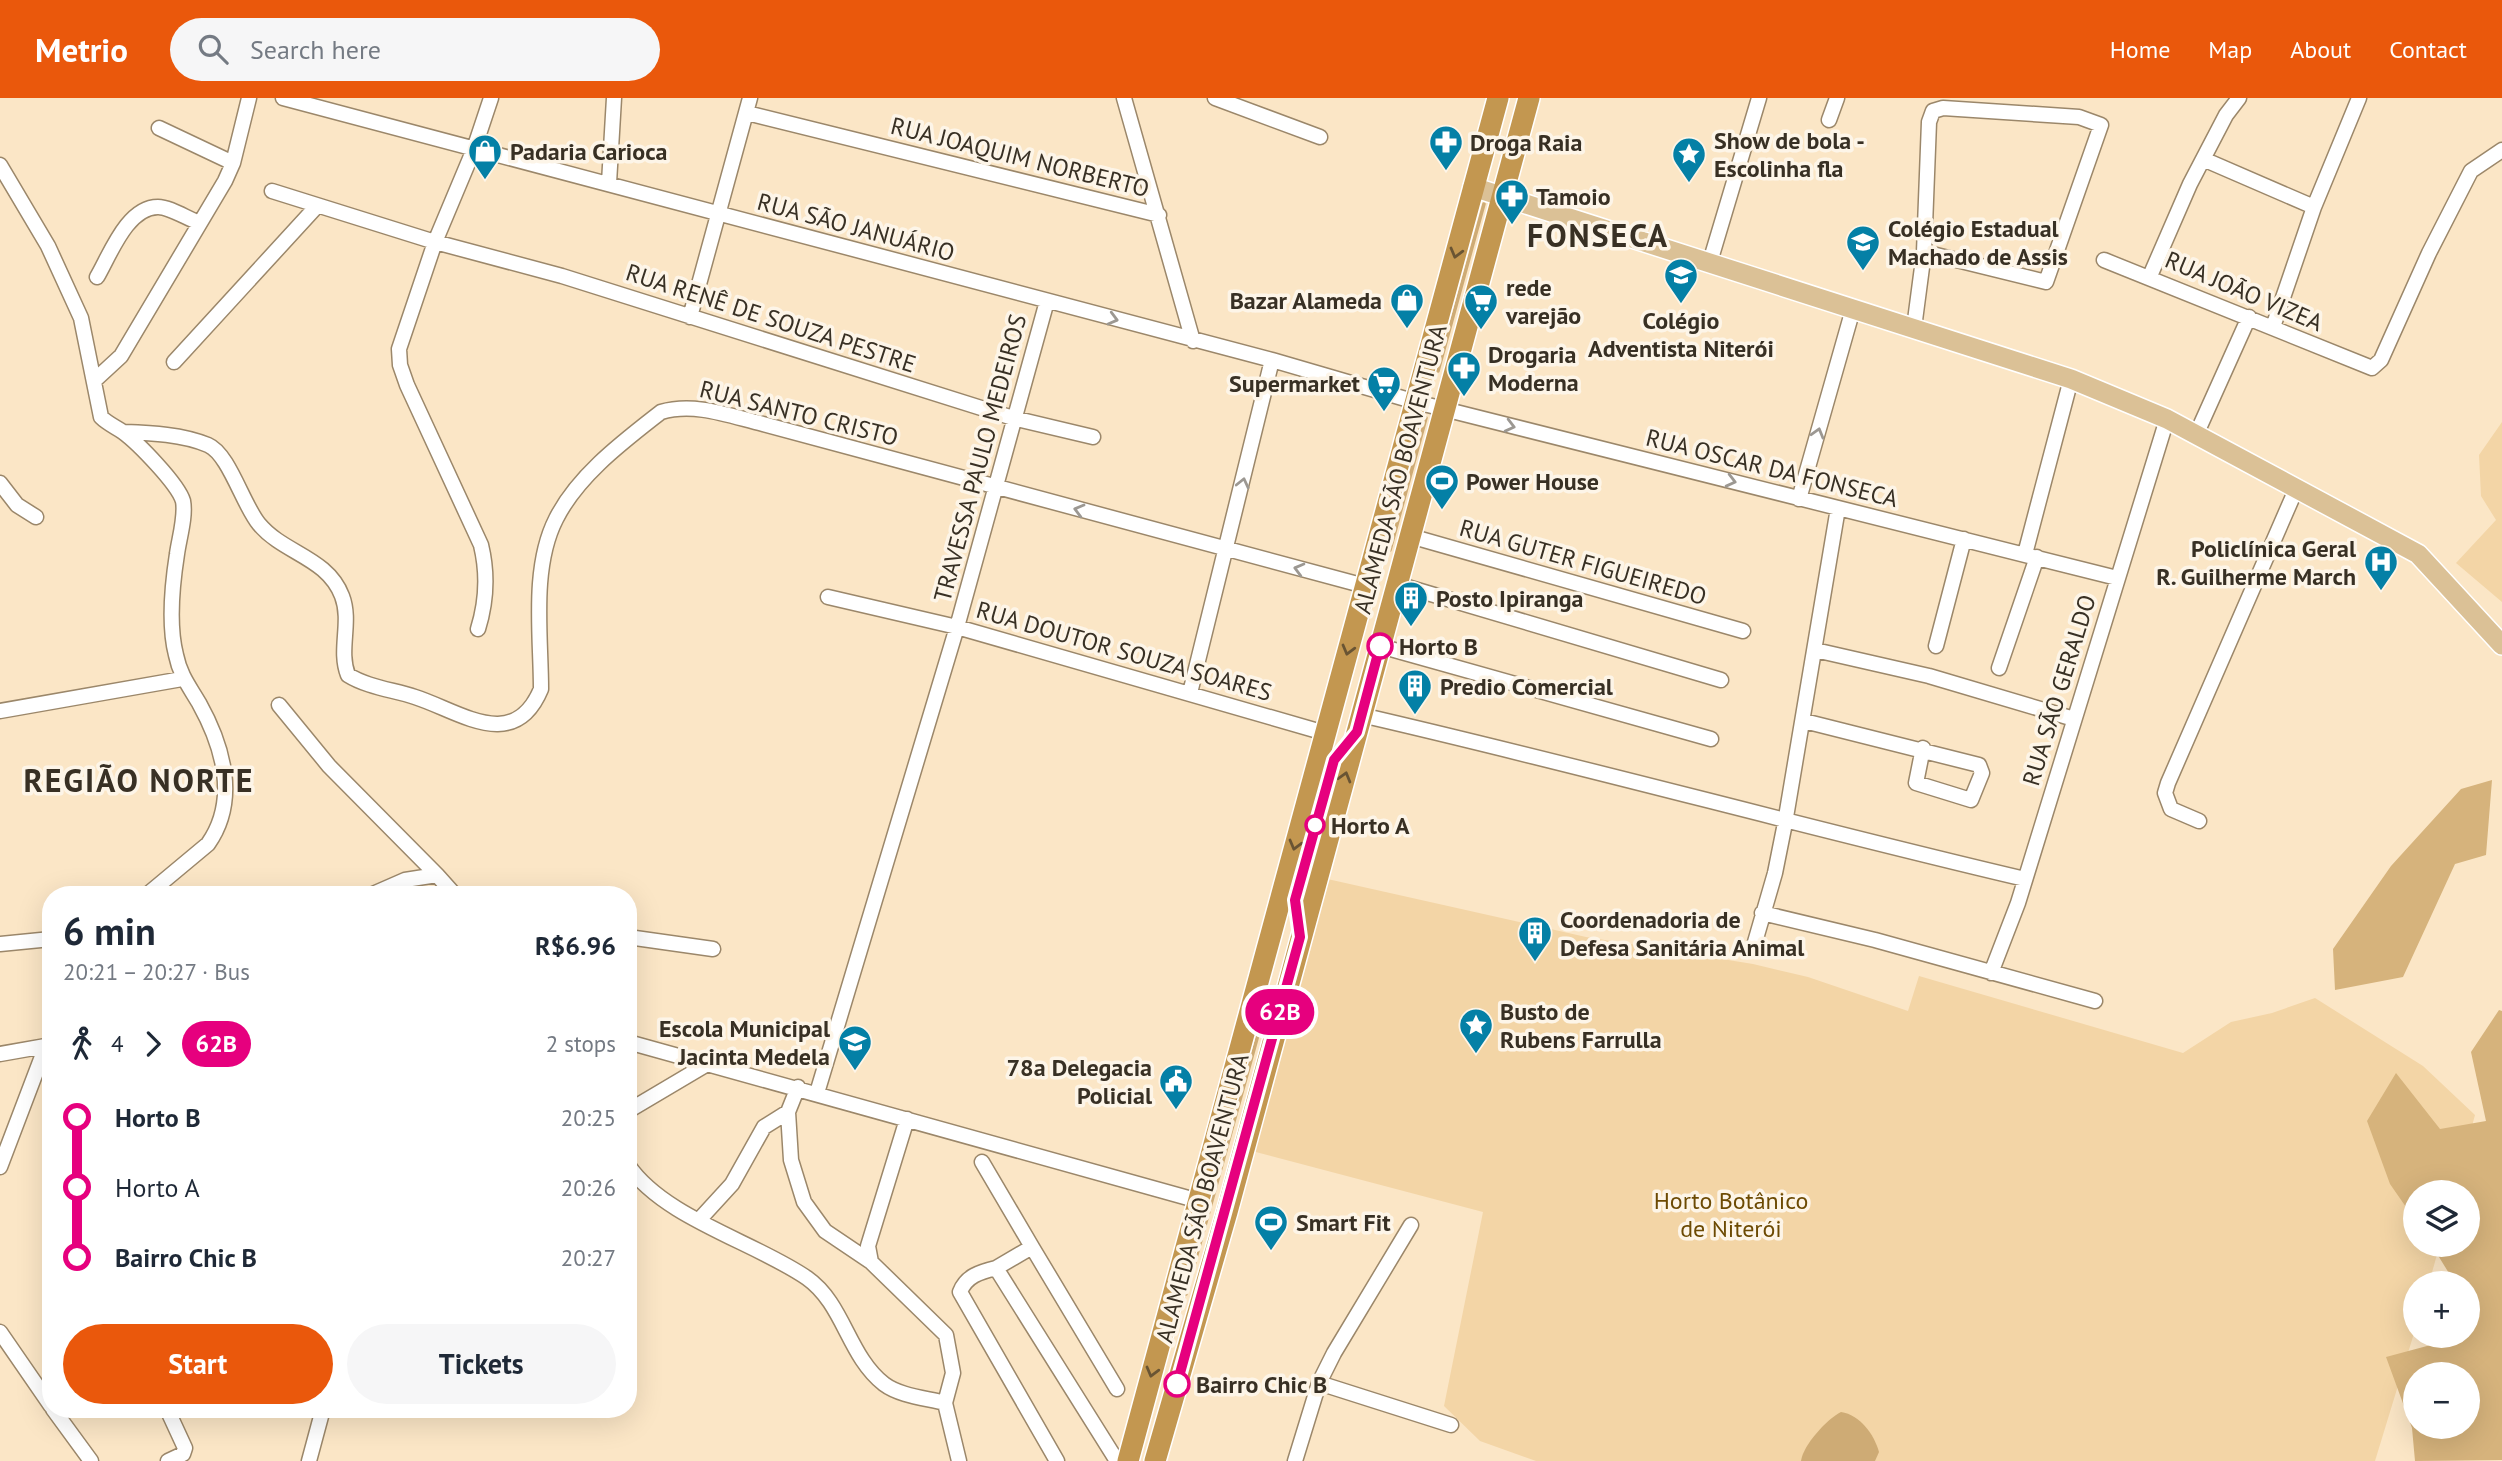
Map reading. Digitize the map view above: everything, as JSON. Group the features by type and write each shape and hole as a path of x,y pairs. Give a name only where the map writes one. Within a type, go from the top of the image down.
{"highway":[{"name":"ALAMEDA SÃO BOAVENTURA","path":"1128,1461 1499,98"},
{"name":"ALAMEDA SÃO BOAVENTURA","path":"1155,1461 1227,1212 1529,98"}],"main road":[{"path":"1474,187 2071,379 2167,419 2418,554 2502,645"}],"street":[{"path":"95,380 121,356 233,163 249,98"},
{"name":"RUA SÃO JANUÁRIO","path":"283,98 331,104 474,149 1272,360 1416,402"},
{"path":"478,629 486,594 486,567 481,545 400,365 401,338 491,98"},
{"path":"609,183 614,98"},
{"path":"690,317 750,98"},
{"path":"1124,98 1193,341"},
{"path":"1215,98 1320,137"},
{"path":"1710,262 1759,98"},
{"path":"1829,120 1837,98"},
{"path":"2150,276 2203,159 2232,104 2239,98"},
{"path":"2273,327 2314,207 2359,98"},
{"path":"1914,328 1924,252 1929,122 1933,111 1943,108 2079,117 2101,125 2046,282 1924,252"},
{"name":"RUA JOAQUIM NORBERTO","path":"747,113 1159,215"},
{"path":"159,128 233,163"},
{"name":"RUA JOÃO VIZEA","path":"2104,260 2249,317 2364,368 2375,367 2381,360 2429,253 2471,171 2502,150"},
{"path":"2203,159 2314,207"},
{"path":"0,165 48,246 81,318 101,417 123,432 175,485 183,502 172,621 175,652 182,679 198,702 212,731 224,766 226,799 215,835 208,844 158,886"},
{"name":"RUA RENÊ DE SOUZA PESTRE","path":"271,191 435,242 562,276 1013,418 1093,437"},
{"path":"97,277 129,222 145,210 159,206 200,223"},
{"path":"174,362 317,206"},
{"name":"TRAVESSA PAULO MEDEIROS","path":"817,1093 957,627 1047,301"},
{"path":"1799,499 1853,309"},
{"path":"2196,435 2249,317"},
{"path":"1190,693 1272,360"},
{"path":"1999,668 2031,555 2071,379"},
{"name":"RUA OSCAR DA FONSECA","path":"1416,402 2117,578"},
{"name":"RUA SANTO CRISTO","path":"123,432 151,433 210,445 228,467 239,493 260,525 278,541 317,562 336,583 346,617 344,666 348,675 419,698 473,722 506,724 525,714 535,704 541,689 541,577 556,518 587,476 661,412 695,407 1365,586"},
{"name":"RUA SÃO GERALDO","path":"1991,973 2025,879 2167,419"},
{"path":"0,483 17,505 36,517"},
{"path":"2199,821 2171,809 2167,802 2168,783 2297,487"},
{"path":"1753,948 1775,873 1785,823 1838,508"},
{"name":"RUA GUTER FIGUEIREDO","path":"1410,536 1743,631"},
{"path":"1937,646 1964,539"},
{"path":"1397,584 1721,680"},
{"name":"RUA DOUTOR SOUZA SOARES","path":"828,597 957,627 1325,733"},
{"path":"1380,646 1711,739"},
{"path":"1815,650 1929,676 2074,719"},
{"path":"0,711 182,679"},
{"path":"279,705 329,766 447,886"},
{"path":"1361,715 1600,773 1785,823 2025,879"},
{"path":"1804,721 1923,748 1979,765 1982,773 1971,800 1916,783 1923,748"},
{"path":"391,886 405,880 437,875"},
{"path":"1762,913 1875,940 2095,1001"},
{"path":"637,938 713,949"},
{"path":"0,944 42,940"},
{"path":"637,1044 798,1087 1199,1201"},
{"path":"0,1054 42,1046"},
{"path":"0,1167 42,1060"},
{"path":"637,1106 709,1063"},
{"path":"798,1087 788,1112 791,1160 804,1202 825,1231 872,1262 946,1335 953,1373 945,1403 959,1461"},
{"path":"699,1220 733,1184 764,1127 788,1112"},
{"path":"872,1262 868,1241 907,1119"},
{"path":"982,1163 1117,1389"},
{"path":"637,1175 647,1187 699,1220 807,1278 821,1290 860,1360 885,1385 945,1403"},
{"path":"1295,1461 1319,1383 1334,1353 1412,1225"},
{"path":"1032,1247 996,1268 981,1271 964,1282 960,1292 1057,1461"},
{"path":"996,1268 1117,1461"},
{"path":"0,1332 42,1393"},
{"path":"1319,1383 1451,1424"},
{"path":"60,1418 91,1461"},
{"path":"168,1461 185,1451 171,1418"},
{"path":"309,1461 321,1418"}],"green space":[{"path":"2502,422 2502,602 2456,563 2496,520 2481,496 2479,455"},
{"name":"Horto Botânico de Niterói","path":"1323,878 1586,937 1753,964 1808,977 1908,1011 1919,976 2183,1053 2231,1022 2272,1013 2315,998 2423,1066 2475,1115 2457,1180 2403,1180 2403,1257 2436,1257 2432,1271 2403,1271 2403,1348 2410,1348 2403,1362 2375,1461 1536,1461 1480,1441 1444,1406 1483,1212 1252,1151 1289,1002 1300,1001 1303,989 1295,981"}],"shaded area":[{"path":"2492,780 2486,855 2455,864 2403,977 2335,990 2333,949 2391,866 2461,789"},
{"path":"2499,1010 2502,1011 2502,1460 2415,1461 2413,1439 2480,1439 2480,1362 2403,1362 2403,1403 2386,1357 2420,1348 2480,1348 2480,1271 2448,1271 2439,1257 2480,1257 2480,1180 2403,1180 2403,1203 2390,1184 2367,1121 2396,1073 2440,1129 2486,1121 2471,1052"},
{"path":"1841,1412 1860,1421 1870,1432 1879,1452 1875,1461 1801,1461 1816,1433"}],"waterway":[{"path":"1438,371 1484,204"},
{"path":"1390,550 1426,418"},
{"path":"1186,1294 1268,999"}],"bus line":[{"name":"62B","path":"1177,1384 1227,1212 1300,937 1295,900 1334,760 1357,732 1380,646"}],"place":[{"name":"Droga Raia","path":"1446,172"},
{"name":"Padaria Carioca","path":"485,181"},
{"name":"Show de bola - Escolinha fla","path":"1689,184"},
{"name":"Tamoio","path":"1512,226"},
{"name":"Colégio Estadual Machado de Assis","path":"1863,272"},
{"name":"Colégio Adventista Niterói","path":"1681,305"},
{"name":"Bazar Alameda","path":"1407,330"},
{"name":"rede varejão","path":"1481,331"},
{"name":"Drogaria Moderna","path":"1464,398"},
{"name":"Supermarket","path":"1384,413"},
{"name":"Power House","path":"1442,511"},
{"name":"Policlínica Geral R. Guilherme March","path":"2381,592"},
{"name":"Posto Ipiranga","path":"1411,628"},
{"name":"Horto B","path":"1380,646"},
{"name":"Predio Comercial","path":"1415,716"},
{"name":"Horto A","path":"1315,825"},
{"name":"Coordenadoria de Defesa Sanitária Animal","path":"1535,963"},
{"name":"Busto de Rubens Farrulla","path":"1476,1055"},
{"name":"Escola Municipal Jacinta Medela","path":"855,1072"},
{"name":"78a Delegacia Policial","path":"1176,1111"},
{"name":"Smart Fit","path":"1271,1252"},
{"name":"Bairro Chic B","path":"1177,1384"}],"district":[{"name":"FONSECA","path":"1598,235"},
{"name":"REGIÃO NORTE","path":"139,780"}]}
